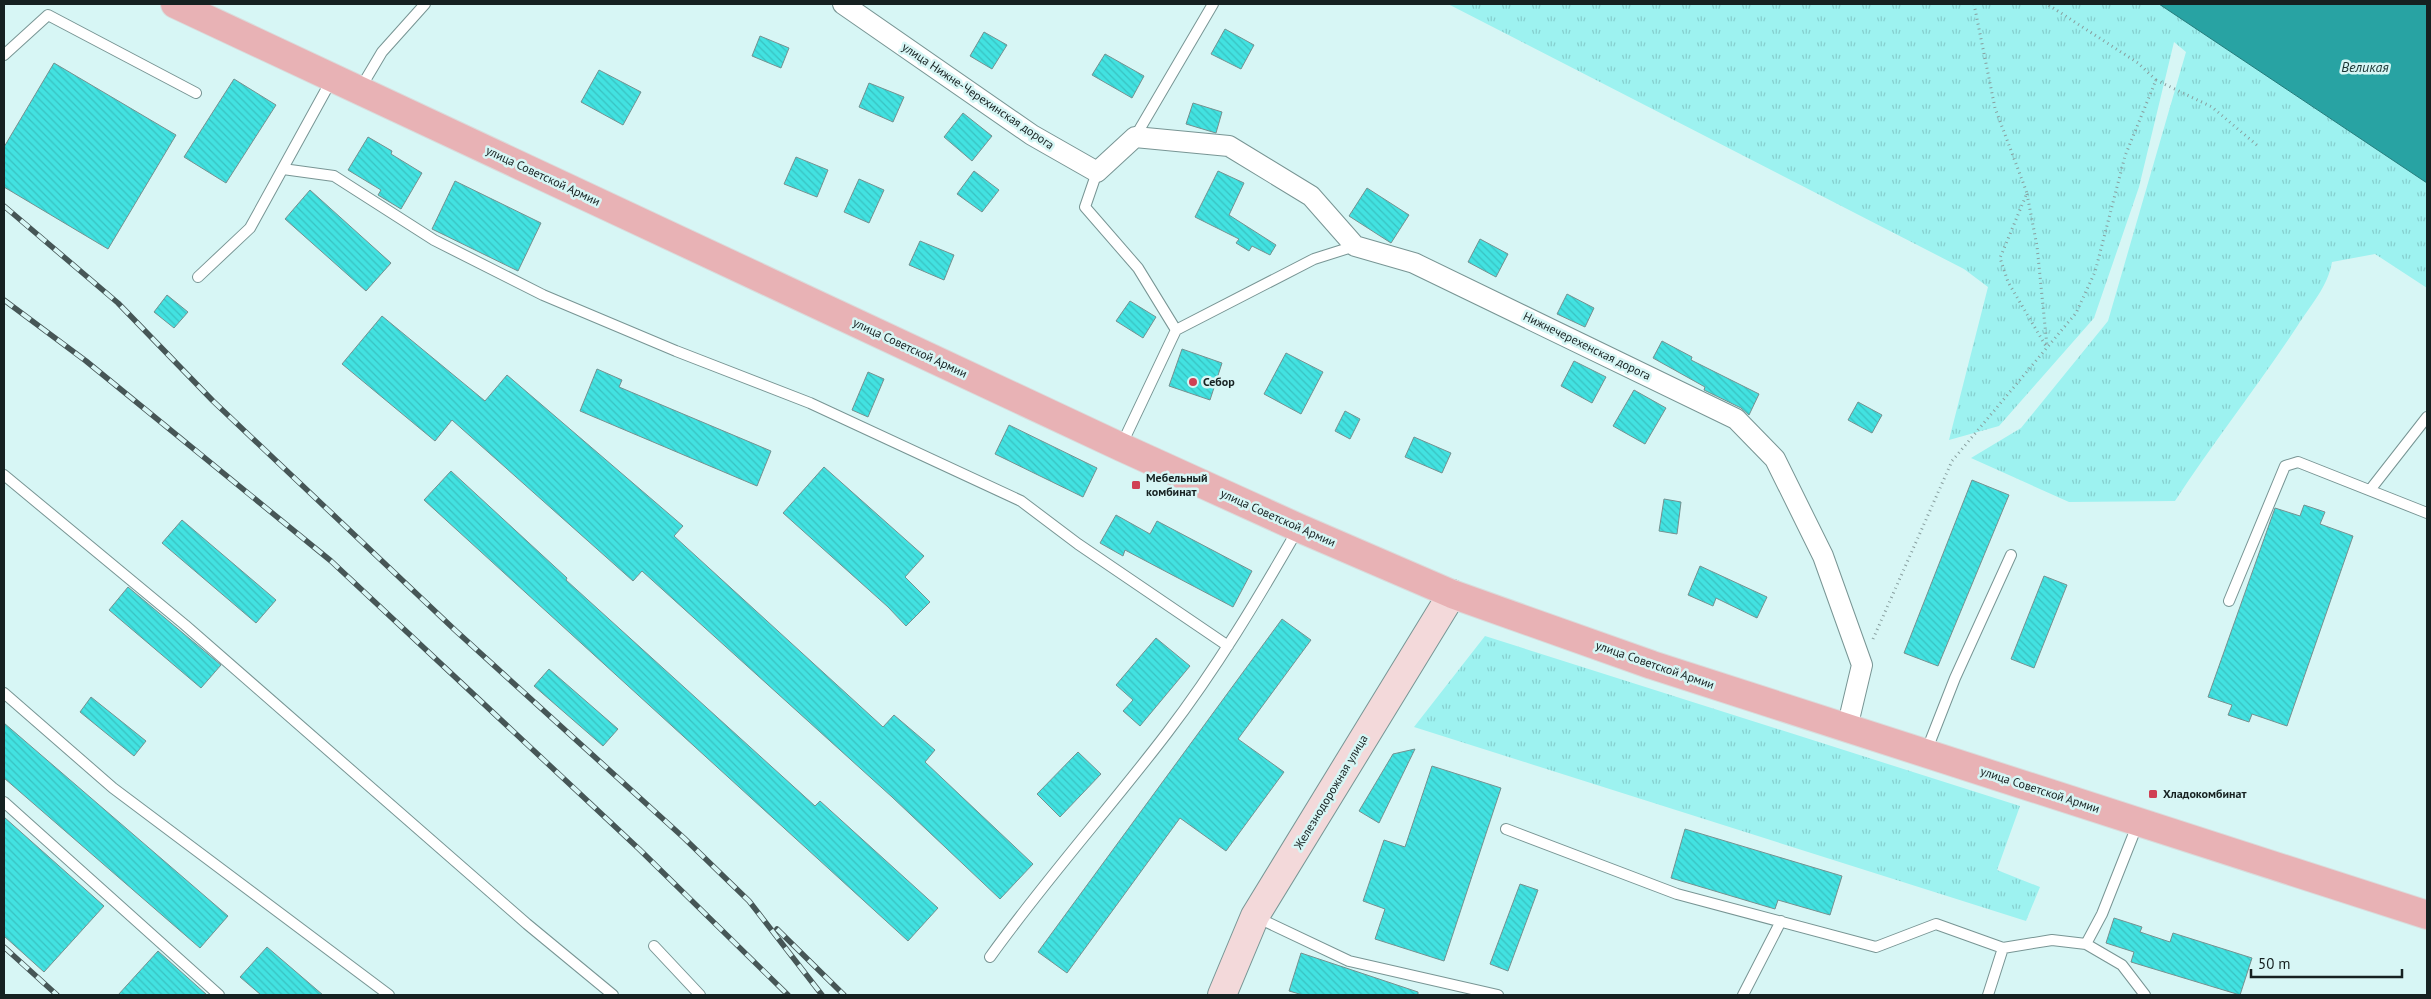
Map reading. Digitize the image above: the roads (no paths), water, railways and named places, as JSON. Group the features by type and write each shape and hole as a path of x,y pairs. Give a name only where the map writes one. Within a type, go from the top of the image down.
{"main road":[{"name":"улица Советской Армии","path":"175,4 1121,447 1299,528 1452,594 1652,665 2427,915"}],"street":[{"name":"улица Нижне-Черехинская дорога","path":"843,4 1032,135 1097,172"},
{"path":"1097,172 1135,136 1229,146 1311,196 1355,246"},
{"name":"Нижнечерехенская дорога","path":"1355,246 1414,263 1736,419 1775,459 1823,556 1862,665 1847,728"},
{"name":"Железнодорожная улица","path":"1222,995 1255,916 1452,594"}],"lane":[{"path":"360,90 382,52 425,4"},
{"path":"1135,136 1213,4"},
{"path":"4,55 48,15 196,93"},
{"path":"198,277 250,228 333,78"},
{"path":"283,168 334,176 434,240 543,295 810,403 1021,501 1078,544 1228,646"},
{"path":"1097,172 1084,207 1138,268 1176,330"},
{"path":"1121,447 1176,330 1314,259 1355,246"},
{"path":"2370,490 2427,417"},
{"path":"2229,601 2285,466 2298,462 2427,513"},
{"path":"4,475 185,625 527,924 613,995"},
{"path":"990,957 1168,732 1228,646 1299,528"},
{"path":"1926,753 1955,678 2011,555"},
{"path":"4,693 113,788 389,995"},
{"path":"4,802 219,995"},
{"path":"2086,944 2102,914 2138,822"},
{"path":"1506,828 1677,894 1876,947 1936,924 2003,948 2052,940 2086,944 2122,965 2145,995"},
{"path":"1255,916 1349,961 1498,995"},
{"path":"1743,995 1781,921"},
{"path":"654,946 700,995"},
{"path":"1988,995 2003,948"}],"water":[{"name":"Великая","path":"2159,4 2427,4 2427,183"}],"railway":[{"path":"4,206 118,303 213,401 456,631 684,838 749,901 822,995"},
{"path":"4,300 86,361 331,561 639,849 788,995"},
{"path":"777,929 844,995"},
{"path":"4,947 57,995"}],"place":[{"name":"Себор","path":"1193,382"},
{"name":"Мебельный комбинат","path":"1136,485"},
{"name":"Хладокомбинат","path":"2153,794"}]}
